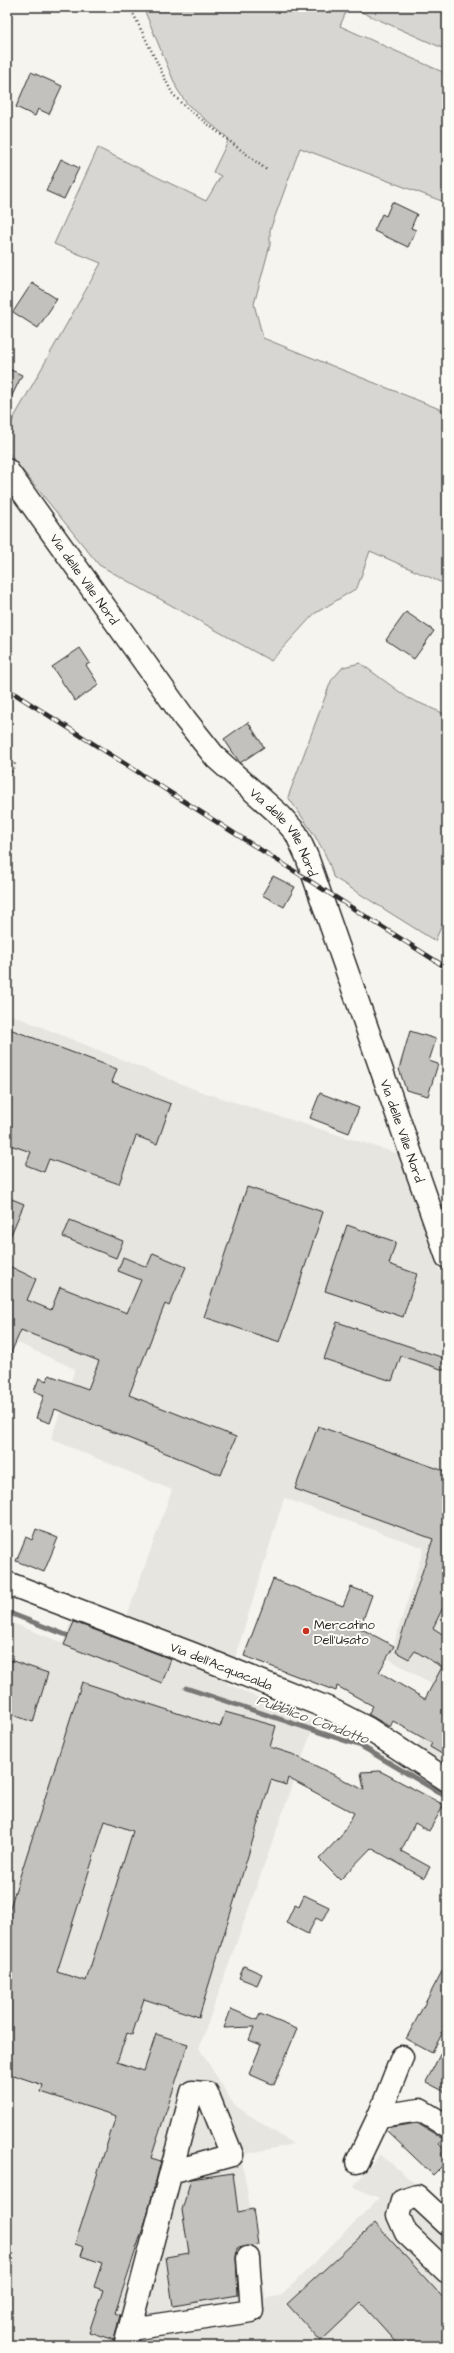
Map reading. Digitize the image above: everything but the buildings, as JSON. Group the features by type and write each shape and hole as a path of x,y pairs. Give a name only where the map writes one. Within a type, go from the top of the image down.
{"street":[{"name":"Via delle Ville Nord","path":"7,470 118,628 202,741 216,758 280,815 296,834 307,857 447,1257"},
{"name":"Via dell'Acquacalda","path":"7,1583 193,1654 330,1709 367,1728 447,1780"},
{"path":"356,2162 379,2116 402,2057"},
{"path":"379,2116 420,2110 447,2126"},
{"path":"171,2172 127,2337 252,2311 248,2258"},
{"path":"447,2224 417,2196 402,2201 398,2214 406,2233 447,2272"}],"path":[{"path":"130,7 172,93 183,105 268,171"},
{"path":"7,784 16,761"}],"shaded area":[{"path":"143,7 348,7 340,26 447,74 447,203 300,148 270,230 270,245 254,304 263,338 447,412 447,585 370,551 357,588 314,614 271,661 99,565 7,451 7,430 101,263 54,244 98,148 206,201 221,176 213,172 229,139 187,104 177,89"},
{"path":"350,7 447,7 447,50"},
{"path":"360,663 408,698 447,715 447,913 435,941 333,877 321,846 288,797 331,681 343,667"},
{"path":"7,1013 199,1091 399,1154 447,1291 447,1766 417,1746 446,1692 389,1659 424,1548 284,1498 227,1684 315,1722 199,2048 234,2105 293,2144 241,2155 266,2299 282,2295 379,2198 353,2187 380,2154 447,2211 447,2346 7,2346 7,1621 63,1643 79,1600 126,1619 172,1490 51,1439 75,1369 7,1338"}],"waterway":[{"name":"Pubblico Condotto","path":"7,1612 66,1635"},
{"name":"Pubblico Condotto","path":"186,1688 361,1746 447,1797"}],"railway":[{"path":"7,689 447,968"}],"place":[{"name":"Mercatino Dell'Usato","path":"306,1631"}]}
